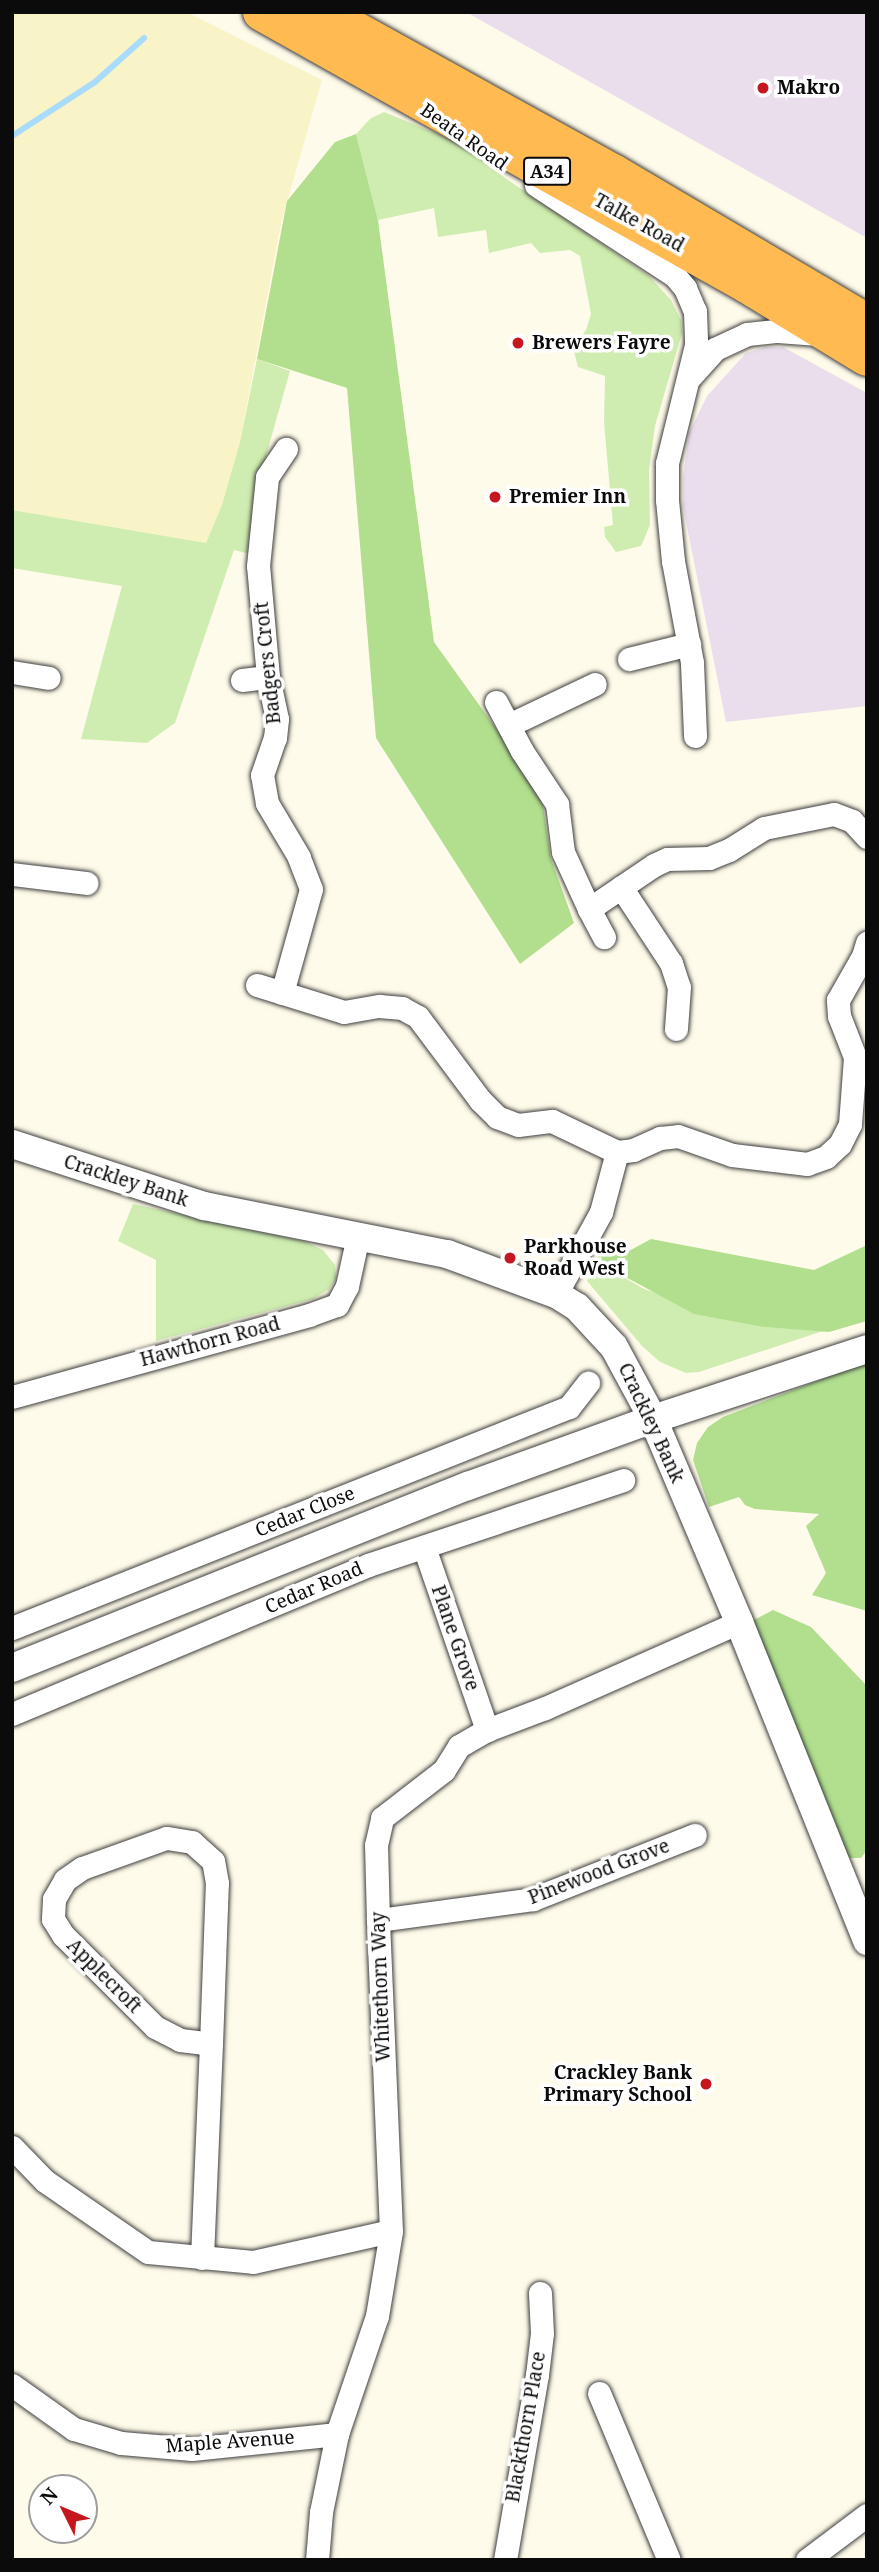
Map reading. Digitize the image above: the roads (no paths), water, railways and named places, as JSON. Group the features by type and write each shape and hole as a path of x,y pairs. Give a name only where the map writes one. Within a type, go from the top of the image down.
{"highway":[{"name":"Talke Road","path":"262,12 735,277 867,357"},
{"name":"Talke Road","path":"322,12 614,173 867,323"}],"street":[{"name":"Beata Road","path":"373,74 495,159 675,276 685,288 695,311 696,345 667,463 667,500 673,561 689,644 695,736"},
{"name":"Beata Road","path":"688,379 715,349 747,334 778,331 829,335"},
{"name":"Badgers Croft","path":"282,993 311,889 299,857 267,803 262,775 275,738 277,719 268,677 258,566 267,477 286,449"},
{"path":"629,659 689,644"},
{"path":"12,672 49,678"},
{"path":"242,680 268,677"},
{"path":"509,725 595,684"},
{"path":"496,702 557,804 563,852 604,937"},
{"path":"589,909 667,859 709,858 729,850 764,828 834,814 852,821 867,837"},
{"path":"12,874 86,884"},
{"path":"621,887 671,963 679,987 676,1028"},
{"path":"257,985 344,1012 379,1006 402,1008 418,1017 480,1100 497,1117 518,1125 552,1121 617,1152 633,1150 660,1138 678,1136 733,1155 807,1164 826,1157 841,1144 850,1124 855,1057 839,1016 838,1000 863,956 867,943"},
{"name":"Crackley Bank","path":"12,1144 204,1206 447,1254 556,1294 577,1307 614,1347 653,1419 739,1622 867,1941"},
{"path":"556,1294 601,1212 617,1152"},
{"name":"Hawthorn Road","path":"12,1397 337,1305 347,1286 358,1237"},
{"path":"653,1419 867,1349"},
{"name":"Cedar Close","path":"12,1628 569,1407 588,1383"},
{"name":"Cedar Road","path":"12,1668 468,1486 653,1419"},
{"name":"Cedar Road","path":"12,1714 368,1566 609,1477"},
{"name":"Plane Grove","path":"424,1547 486,1730"},
{"path":"165,1567 177,1602"},
{"name":"Whitethorn Way","path":"317,2560 321,2512 337,2434 377,2316 391,2231 376,1845 382,1818 444,1770 459,1746 486,1730 545,1708 739,1622"},
{"name":"Pinewood Grove","path":"378,1920 533,1899 695,1835"},
{"name":"Applecroft","path":"202,2258 211,2045 217,1883 213,1861 192,1842 166,1838 82,1868 65,1880 54,1899 53,1919 63,1935 155,2027 180,2040 211,2045"},
{"path":"12,2147 45,2181 148,2252 254,2262 391,2231"},
{"name":"Blackthorn Place","path":"505,2560 537,2375 542,2333 540,2293"},
{"name":"Maple Avenue","path":"12,2385 74,2428 121,2443 192,2449 337,2434"},
{"path":"599,2393 669,2560"},
{"path":"807,2560 867,2515"}],"waterway":[{"path":"12,136 95,82 144,38"}],"place":[{"name":"Makro","path":"763,88"},
{"name":"Brewers Fayre","path":"518,343"},
{"name":"Premier Inn","path":"495,497"},
{"name":"Parkhouse Road West","path":"510,1258"},
{"name":"Crackley Bank Primary School","path":"706,2084"}]}
